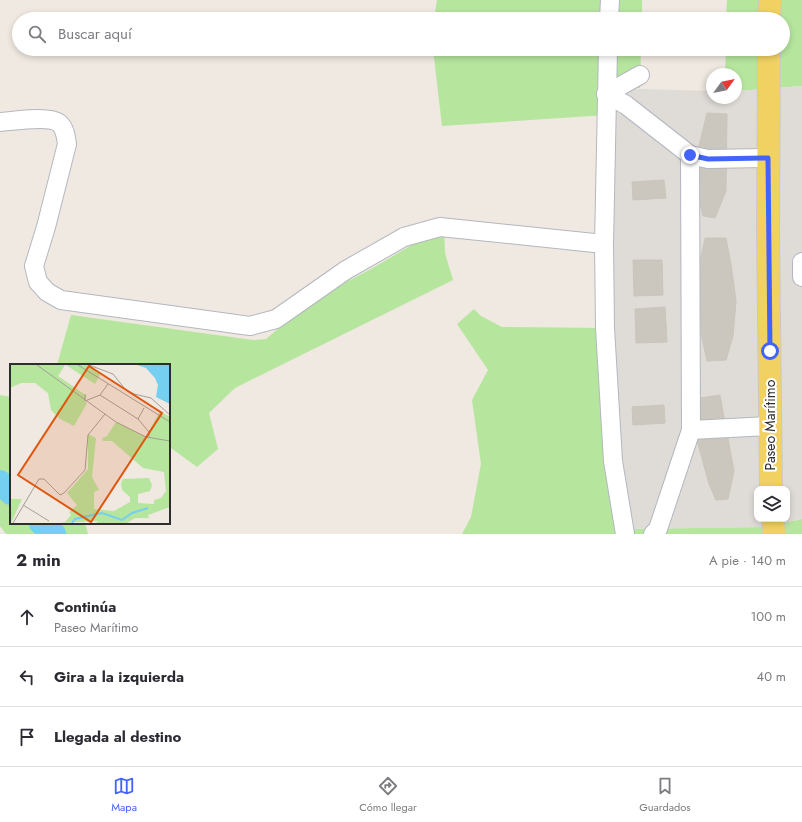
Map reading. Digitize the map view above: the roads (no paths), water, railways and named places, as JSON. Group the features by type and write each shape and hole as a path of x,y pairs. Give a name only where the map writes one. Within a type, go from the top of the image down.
{"main road":[{"path":"769,12 770,0"},
{"name":"Paseo Marítimo","path":"769,56 768,158 771,486"},
{"path":"773,522 774,534"}],"street":[{"path":"609,12 610,0"},
{"path":"608,56 604,328 613,461 625,534"},
{"path":"606,94 640,75"},
{"path":"606,94 626,105 690,155 708,159 768,158"},
{"path":"0,122 51,120 59,124 64,131 67,144 46,227 34,266 38,282 48,292 61,300 250,326 276,318 346,270 404,237 440,227 604,244"},
{"path":"653,534 658,529 690,430 690,155"},
{"path":"802,262 802,277"},
{"path":"690,430 770,426"}],"waterway":[{"path":"0,482 10,492"},
{"path":"42,524 54,534"}]}
